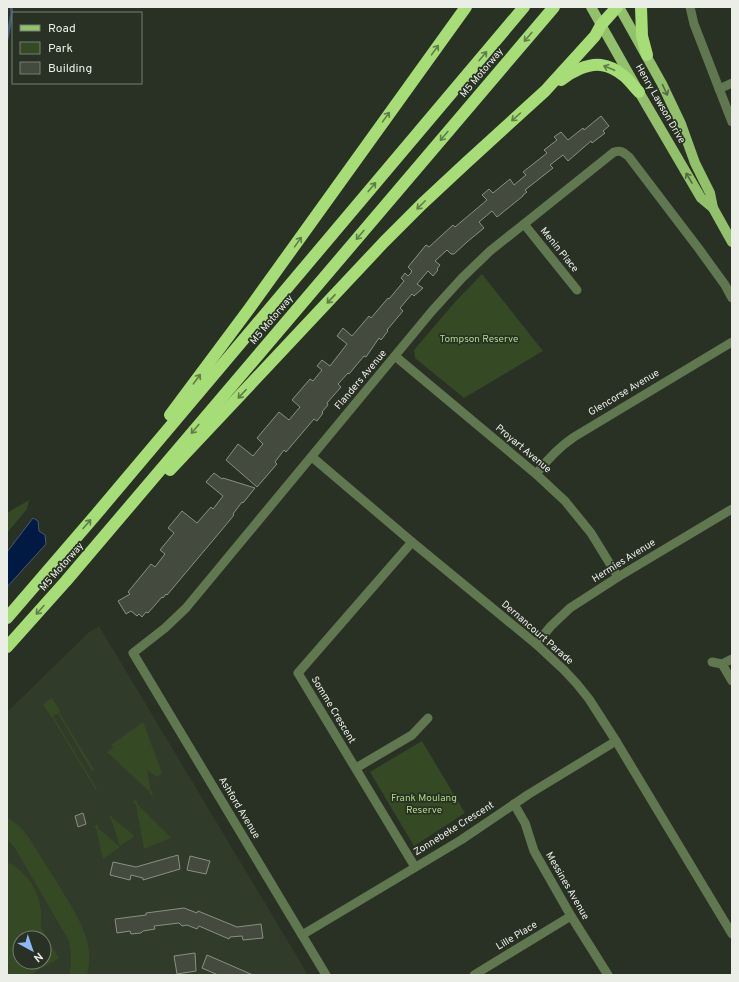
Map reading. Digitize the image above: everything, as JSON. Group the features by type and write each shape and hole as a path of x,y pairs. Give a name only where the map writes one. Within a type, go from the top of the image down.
{"highway":[{"path":"98,511 249,309 466,7"},
{"name":"M5 Motorway","path":"7,618 524,7"},
{"name":"M5 Motorway","path":"7,647 66,581 554,7"},
{"path":"66,581 384,242 455,173 545,91 618,7"},
{"path":"641,7 642,36 646,55"},
{"path":"545,91 566,76 585,67 601,65 611,68 625,76 638,92"}],"main road":[{"name":"Henry Lawson Drive","path":"591,7 638,92 701,198 713,208"},
{"name":"Henry Lawson Drive","path":"618,7 662,84 681,124 695,163 710,193 713,208 732,242"}],"street":[{"path":"690,7 694,24 732,122"},
{"path":"719,89 732,84"},
{"name":"Flanders Avenue","path":"134,653 165,628 186,608 432,311 462,278 524,224 614,152 622,151 629,157 699,249 725,285 732,298"},
{"name":"Menin Place","path":"524,224 577,290"},
{"name":"Glencorse Avenue","path":"536,474 553,454 566,442 732,342"},
{"name":"Proyart Avenue","path":"395,356 536,474 565,501 591,533 618,577"},
{"name":"Dernancourt Parade","path":"312,457 536,644 577,684 589,699 616,741 732,932"},
{"name":"Hermies Avenue","path":"536,644 551,626 570,608 618,577 732,509"},
{"name":"Somme Crescent","path":"412,542 298,673 415,866"},
{"name":"Ashford Avenue","path":"134,653 326,975"},
{"path":"712,662 722,664 732,659"},
{"path":"722,664 732,681"},
{"path":"356,768 412,735 428,718"},
{"name":"Zonnebeke Crescent","path":"302,934 461,840 528,794 616,741"},
{"name":"Messines Avenue","path":"514,804 525,823 534,852 571,916 608,975"},
{"name":"Lille Place","path":"474,975 571,916"}],"shaded area":[{"path":"99,626 308,975 7,975 7,712 88,633"}],"green space":[{"name":"Tompson Reserve","path":"482,274 543,351 464,398 415,358 414,350 455,302"},
{"path":"29,500 27,509 7,533 7,513"},
{"path":"52,698 94,770 92,771 58,713 53,716 97,789 96,790 43,704"},
{"path":"143,722 162,773 157,777 147,770 151,791 153,793 152,795 150,795 150,792 107,752 114,747 111,745"},
{"name":"Frank Moulang Reserve","path":"422,741 465,813 414,846 370,772"},
{"path":"135,800 137,801 137,804 171,838 144,849 136,805 133,802"},
{"path":"112,816 112,818 135,836 120,846 111,819 109,818"},
{"path":"7,817 20,827 30,839 79,919 87,940 89,951 87,975 69,975 71,958 69,941 15,848 7,839"},
{"path":"98,825 98,828 120,847 103,859 96,828 94,827"},
{"path":"7,862 20,870 26,876 38,896 40,903 42,930 12,930 12,970 39,970 30,975 7,975"},
{"path":"52,947 59,958 52,962"}],"water":[{"path":"33,518 38,521 39,531 45,535 46,544 7,587 7,552"}],"building":[{"path":"601,116 609,126 603,131 605,133 592,143 591,141 568,161 563,155 550,165 553,168 525,190 527,192 523,196 497,217 492,211 479,222 484,228 454,254 451,254 447,250 435,261 440,265 437,269 438,270 433,276 428,271 417,284 423,288 414,296 412,294 400,308 403,311 387,330 388,331 381,340 379,338 366,357 364,356 349,374 348,373 338,384 341,387 327,403 328,405 317,421 314,419 286,452 284,450 275,462 277,464 257,487 226,460 238,444 253,456 263,444 257,438 279,412 289,420 300,407 292,400 310,379 313,381 322,370 317,366 322,360 330,366 347,344 337,336 343,328 352,336 369,316 371,318 404,281 401,278 405,273 408,276 411,273 412,271 408,267 426,245 429,247 453,225 455,227 487,200 482,195 489,189 493,193 510,179 514,185 526,175 523,172 547,153 544,150 557,140 554,137 561,132 568,140 583,128 584,130"},
{"path":"214,473 222,479 223,478 255,488 167,595 166,594 163,598 162,597 148,613 146,612 142,617 139,614 137,616 131,611 126,614 118,601 130,594 128,592 151,564 155,567 165,554 160,550 174,533 168,528 182,511 197,523 211,507 213,509 223,496 206,482"},
{"path":"83,813 86,824 78,827 75,816"},
{"path":"178,855 180,869 143,880 143,878 131,875 130,880 110,875 113,862 136,867"},
{"path":"190,856 210,861 206,874 187,870"},
{"path":"184,908 197,913 198,911 237,927 261,924 263,938 243,940 242,936 230,937 229,939 199,926 197,929 187,925 182,926 179,923 154,926 155,929 143,931 141,933 131,934 130,931 117,933 115,919"},
{"path":"195,953 196,971 177,974 174,956"},
{"path":"207,955 253,975 218,975 202,968"}],"waterway":[{"path":"7,39 12,13 11,7"}]}
